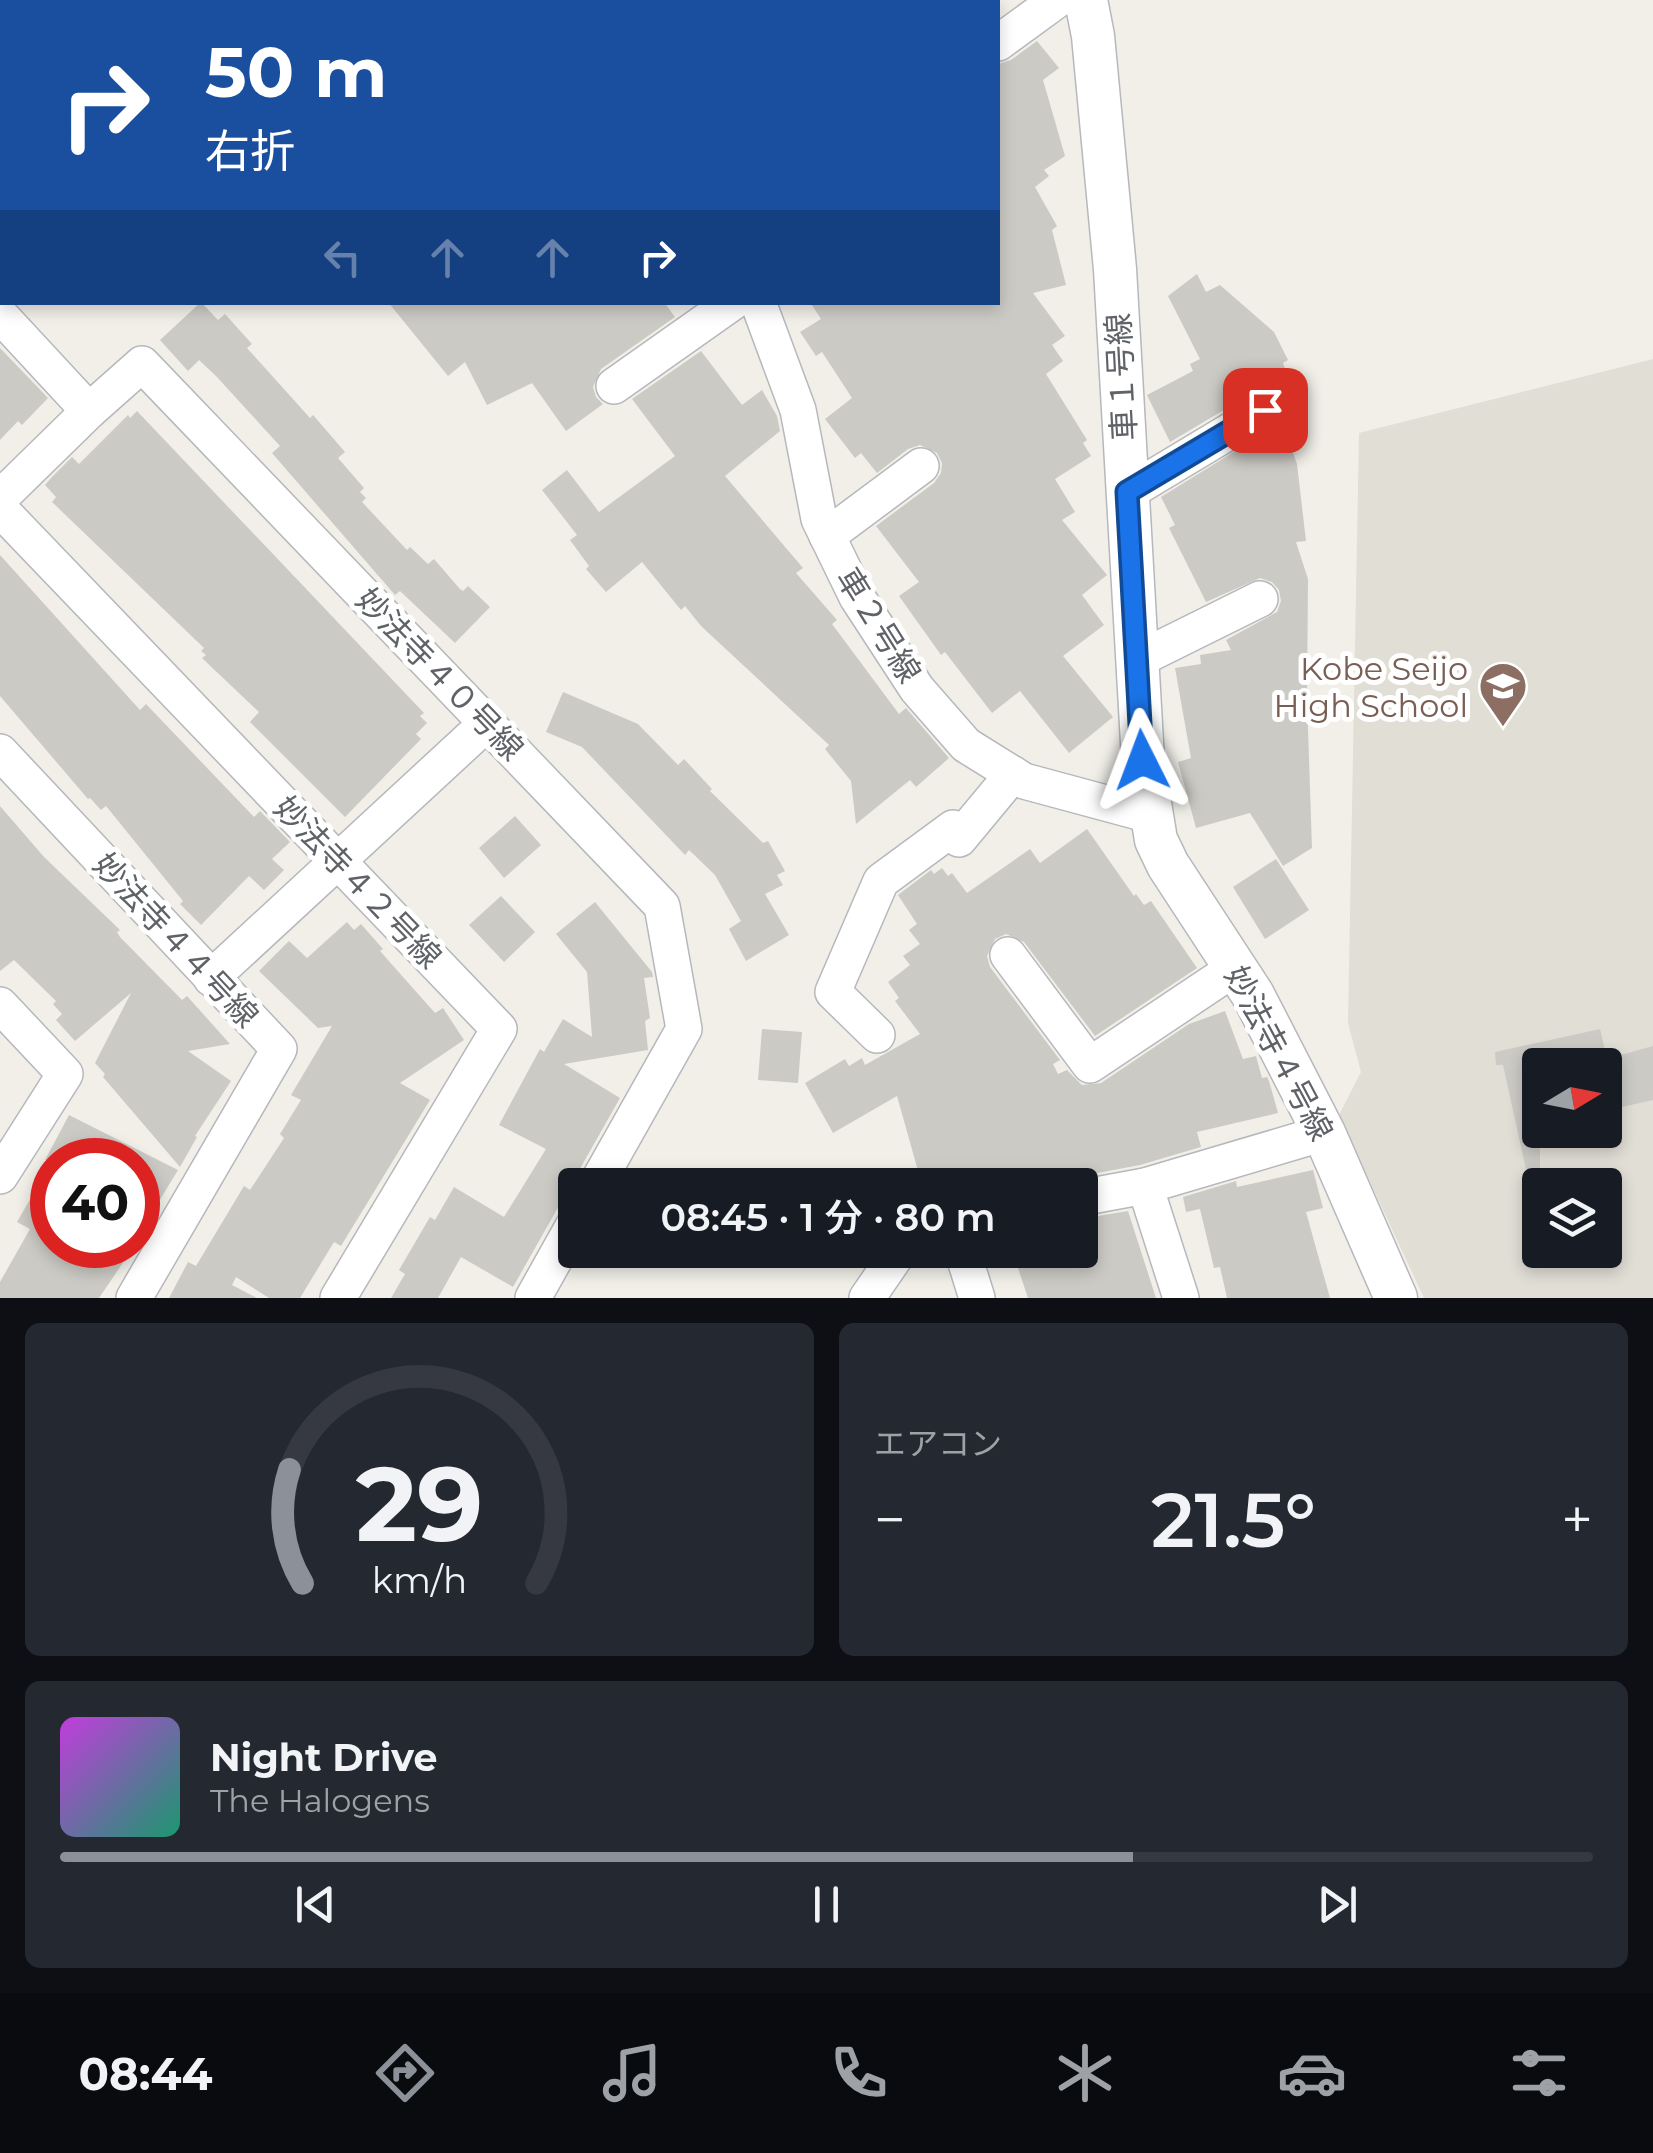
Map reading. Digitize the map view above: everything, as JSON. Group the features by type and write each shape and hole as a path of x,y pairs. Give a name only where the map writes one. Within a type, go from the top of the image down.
{"street":[{"path":"1000,42 1057,0"},
{"name":"車１号線","path":"1086,0 1093,36 1114,269 1142,760 1150,815"},
{"path":"614,386 729,305"},
{"name":"車２号線","path":"759,305 798,410 818,519 856,596 917,688 966,745 1024,781 1150,815"},
{"path":"0,315 89,410"},
{"name":"妙法寺４０号線","path":"0,498 142,364 662,906 684,1029 606,1168"},
{"path":"1127,492 1265,410"},
{"path":"827,536 922,466"},
{"name":"妙法寺４２号線","path":"0,509 498,1029 338,1298"},
{"path":"1137,660 1260,599"},
{"path":"211,978 487,724"},
{"name":"妙法寺４４号線","path":"0,752 279,1050 134,1298"},
{"path":"877,1035 833,992 881,880 954,828 959,839 1013,774"},
{"name":"妙法寺４号線","path":"1150,815 1168,865 1253,995 1324,1134 1396,1298"},
{"path":"1008,954 1090,1065 1235,968"},
{"path":"0,1005 65,1074 0,1176"},
{"path":"1098,1195 1145,1186 1324,1134"},
{"path":"1145,1186 1181,1298"},
{"path":"533,1298 558,1253"},
{"path":"867,1298 888,1268"},
{"path":"968,1268 978,1298"}],"shaded area":[{"name":"Kobe Seijo High School","path":"1653,359 1653,1298 1424,1298 1339,1115 1361,1072 1348,1023 1359,433"}],"building":[{"path":"1037,41 1059,68 1043,80 1065,156 1044,170 1049,176 1035,187 1057,226 1052,230 1066,285 1033,293 1065,336 1052,345 1063,361 1046,374 1087,440 1083,443 1091,456 1055,479 1075,512 1062,520 1107,575 1082,595 1104,625 1063,656 1113,717 1069,753 1020,691 992,713 945,652 941,655 899,596 919,582 876,526 934,483 942,463 937,453 920,445 908,449 877,473 861,453 855,458 825,419 852,398 822,352 816,356 800,332 821,319 812,305 1000,305 1000,63"},
{"path":"1197,274 1206,292 1220,285 1274,332 1288,360 1283,363 1291,387 1278,394 1266,389 1254,392 1170,442 1147,395 1193,371 1190,364 1200,359 1168,296"},
{"path":"198,305 204,305 218,320 225,314 252,344 247,348 345,452 338,458 364,488 360,492 366,498 362,502 407,550 410,547 428,564 434,559 460,589 468,586 490,607 455,643 400,591 395,595 272,453 280,446 216,376 199,360 188,371 160,340"},
{"path":"390,305 666,305 675,317 601,369 593,387 603,404 566,431 532,383 487,405 465,362 448,376"},
{"path":"0,348 48,398 22,425 18,421 0,440"},
{"path":"701,351 742,405 762,390 777,416 780,431 725,476 803,568 796,573 837,620 832,624 899,714 906,708 949,758 916,787 910,780 856,824 851,781 825,749 829,745 701,626 685,606 681,610 642,562 606,592 586,569 589,566 570,540 577,535 542,490 567,470 599,512 675,456 632,399"},
{"path":"137,411 424,713 420,716 427,723 416,734 421,739 345,817 250,722 259,712 202,658 206,655 201,651 204,648 52,502 56,497 45,485 52,477 72,457 79,464 128,415 130,418"},
{"path":"1282,422 1297,464 1306,541 1296,542 1308,579 1312,848 1283,866 1250,813 1196,828 1178,762 1191,758 1175,668 1201,664 1200,655 1231,650 1226,640 1277,612 1279,590 1272,582 1260,578 1206,602 1169,528 1175,525 1161,497"},
{"path":"0,555 140,710 146,704 254,817 260,811 290,842 272,859 284,870 264,890 249,876 201,925 180,904 183,901 106,806 101,810 88,799 0,696"},
{"path":"563,692 638,724 678,765 684,759 763,843 768,841 785,871 777,875 783,885 765,894 789,935 746,961 729,929 741,921 715,875 689,850 685,855 582,747 546,732"},
{"path":"0,806 44,857 120,930 120,937 182,1000 187,996 230,1044 188,1051 231,1081 180,1167 95,1063 131,993 75,1041 56,1020 62,1014 53,1004 56,1001 14,960 0,971"},
{"path":"515,816 541,845 504,878 479,848"},
{"path":"1087,829 1134,896 1144,905 1151,901 1197,968 1095,1036 1024,942 1006,934 995,939 987,956 990,967 1060,1060 1053,1064 1058,1074 1067,1070 1082,1085 1101,1083 1189,1024 1225,1011 1243,1059 1256,1056 1262,1078 1267,1077 1278,1113 1197,1132 1201,1147 1098,1173 1098,1168 917,1168 897,1096 833,1133 805,1083 845,1059 849,1066 862,1058 865,1065 920,1034 895,1001 899,998 888,982 910,965 903,956 920,944 909,930 917,924 898,895 931,870 934,874 942,868 948,876 952,873 967,893 1030,849 1040,863"},
{"path":"1276,859 1309,910 1265,939 1233,887"},
{"path":"501,896 535,932 504,962 469,925"},
{"path":"595,902 652,972 653,977 644,978 650,1018 645,1021 648,1050 564,1064 620,1098 580,1168 558,1168 558,1208 513,1287 461,1257 438,1298 391,1298 405,1274 399,1270 430,1217 435,1220 454,1187 504,1217 546,1149 499,1125 540,1049 544,1052 563,1019 592,1037 587,972 556,934"},
{"path":"347,922 354,930 361,924 435,1013 443,1008 464,1040 400,1083 430,1100 341,1246 334,1242 300,1298 269,1298 236,1277 232,1285 257,1298 169,1298 188,1262 196,1266 244,1186 250,1190 284,1138 280,1134 301,1100 291,1095 332,1026 318,1028 259,971 289,941 307,958"},
{"path":"762,1029 802,1032 798,1083 758,1080"},
{"path":"1600,1029 1604,1048 1522,1048 1522,1148 1540,1148 1540,1168 1526,1168 1503,1065 1496,1065 1495,1052"},
{"path":"1653,1046 1653,1100 1622,1107 1622,1055"},
{"path":"69,1115 115,1138 57,1138"},
{"path":"160,1161 178,1170 160,1200"},
{"path":"1313,1170 1323,1208 1306,1212 1330,1298 1227,1298 1220,1267 1214,1268 1200,1209 1186,1212 1183,1197 1236,1181 1237,1187"},
{"path":"30,1199 30,1229 17,1222"},
{"path":"1128,1211 1156,1298 1028,1298 1018,1268 1098,1268 1098,1216"},
{"path":"30,1229 30,1268 119,1268 99,1298 0,1298 0,1282"}],"place":[{"name":"Kobe Seijo High School","path":"1503,728"}],"route":[{"path":"1142,760 1127,492 1265,410"}]}
